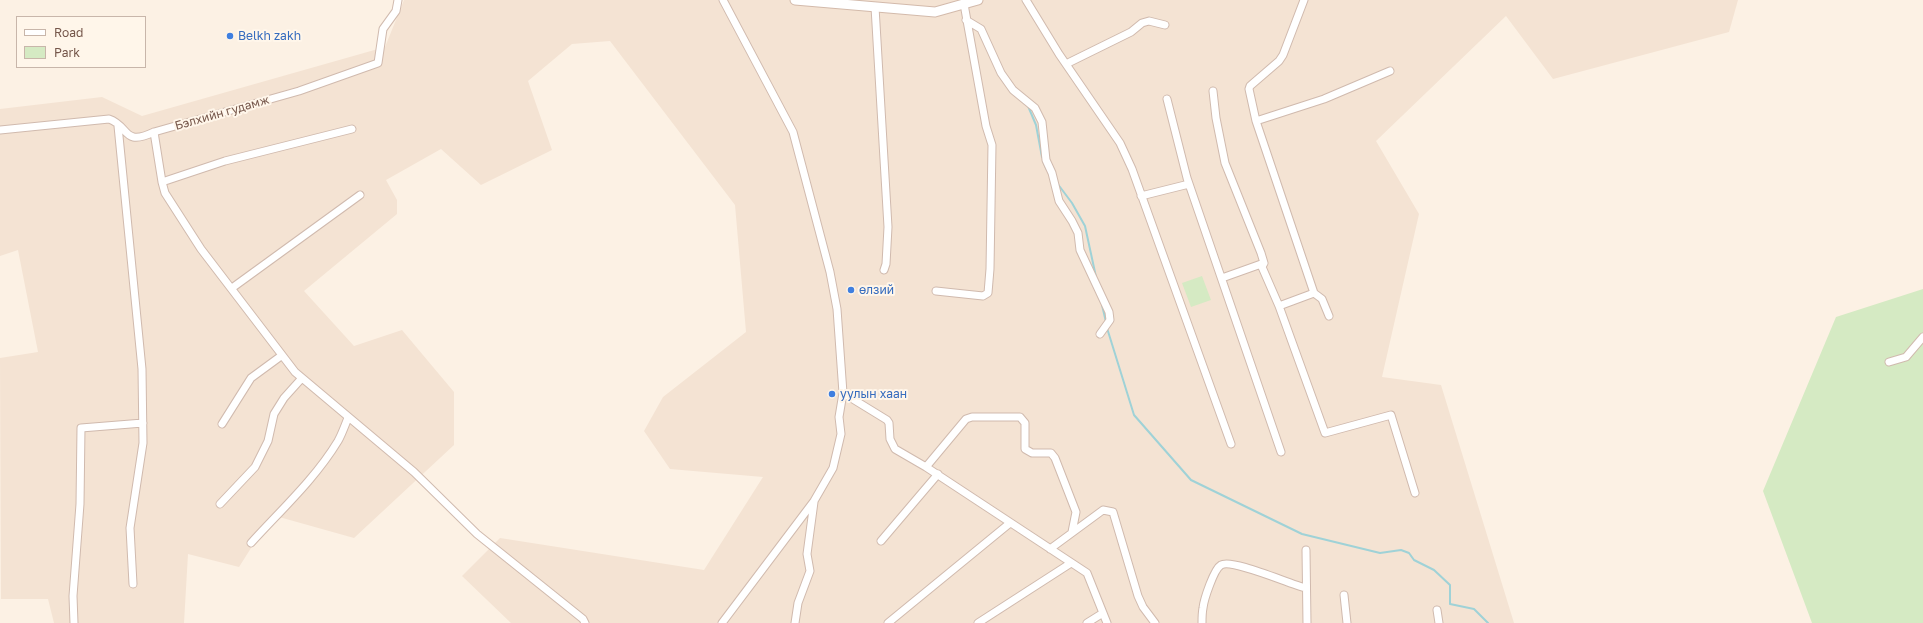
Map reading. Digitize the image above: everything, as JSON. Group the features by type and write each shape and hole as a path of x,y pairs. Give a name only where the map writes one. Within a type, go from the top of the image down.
{"main road":[{"path":"795,0 935,12 978,0"}],"street":[{"name":"Бэлхийн гудамж","path":"0,130 108,119 128,135 141,138 154,132 299,91 378,63 383,29 396,11 398,0"},
{"path":"722,623 814,501 833,468 841,434 839,417 843,393 837,309 830,272 793,132 723,0"},
{"path":"1026,0 1035,17 1120,143 1138,182 1141,196 1161,247 1230,444"},
{"path":"1304,0 1284,54 1279,61 1250,86 1249,89 1256,121 1314,293 1322,299 1329,316"},
{"path":"936,291 983,296 988,293 990,269 992,145 986,126 964,4"},
{"path":"875,7 888,227 886,264 884,270"},
{"path":"966,20 981,29 1001,73 1013,90 1036,108 1042,122 1046,160 1052,173 1059,201 1072,221 1078,234 1080,250 1107,304 1110,320 1102,331"},
{"path":"1066,64 1132,32 1142,23 1149,21 1165,25"},
{"path":"1256,121 1324,98 1390,71"},
{"path":"1213,90 1216,118 1225,163 1264,263 1262,267 1279,306 1325,433 1391,415 1415,493"},
{"path":"1168,99 1189,184 1281,452"},
{"path":"118,126 142,369 144,443 130,528 133,584"},
{"path":"162,182 225,161 352,129"},
{"path":"154,132 165,192 201,249 232,288 281,356 302,378 348,418 360,425 414,472 477,534 583,619 585,623"},
{"path":"1141,196 1189,184"},
{"path":"232,288 360,195"},
{"path":"1222,278 1264,263"},
{"path":"1279,306 1314,293"},
{"path":"1889,362 1906,357 1923,337"},
{"path":"222,424 251,378 281,356"},
{"path":"220,504 255,466 268,441 274,414 284,398 302,378"},
{"path":"843,393 887,420 890,427 890,439 895,450 938,474 1086,573 1107,623"},
{"path":"926,467 966,419 972,417 1020,417 1024,423 1025,449 1032,453 1051,453 1055,458 1076,512 1072,532"},
{"path":"251,543 311,477 327,457 339,439 348,418"},
{"path":"74,623 73,596 80,504 81,428 143,423"},
{"path":"881,541 938,474"},
{"path":"795,623 798,603 810,571 807,554 814,501"},
{"path":"1050,548 1103,510 1113,512 1138,596 1143,607 1155,623"},
{"path":"888,623 1010,523"},
{"path":"1306,550 1307,623"},
{"path":"978,623 1072,563"},
{"path":"1202,623 1203,607 1206,595 1217,569 1225,564 1252,568 1268,576 1306,588"},
{"path":"1344,595 1347,623"},
{"path":"1437,610 1439,623"},
{"path":"1087,623 1103,613"}],"shaded area":[{"path":"404,0 1738,0 1729,32 1553,79 1506,16 1376,141 1419,214 1382,377 1441,385 1514,623 511,623 462,576 500,538 704,570 763,477 670,469 644,431 663,397 746,332 735,205 610,41 572,44 528,81 552,150 481,185 441,149 386,180 397,200 397,214 304,291 354,346 402,330 454,392 454,445 354,538 272,515 239,567 188,554 184,623 54,623 48,599 1,599 0,358 38,352 18,250 0,256 0,109 102,97 142,116 385,47"}],"green space":[{"path":"1202,276 1211,300 1191,307 1182,283"},
{"path":"1923,289 1923,623 1812,623 1763,491 1836,317"}],"waterway":[{"path":"1028,106 1036,125 1042,157"},
{"path":"1043,161 1047,170"},
{"path":"1057,183 1072,203 1085,226 1096,277"},
{"path":"1102,305 1106,322"},
{"path":"1107,328 1134,415 1191,480 1302,534 1380,553 1401,550 1409,553 1414,560 1434,570 1450,585 1450,604 1474,609 1488,623"}],"place":[{"name":"Belkh zakh","path":"230,36"},
{"name":"өлзий","path":"851,290"},
{"name":"уулын хаан","path":"832,394"}]}
